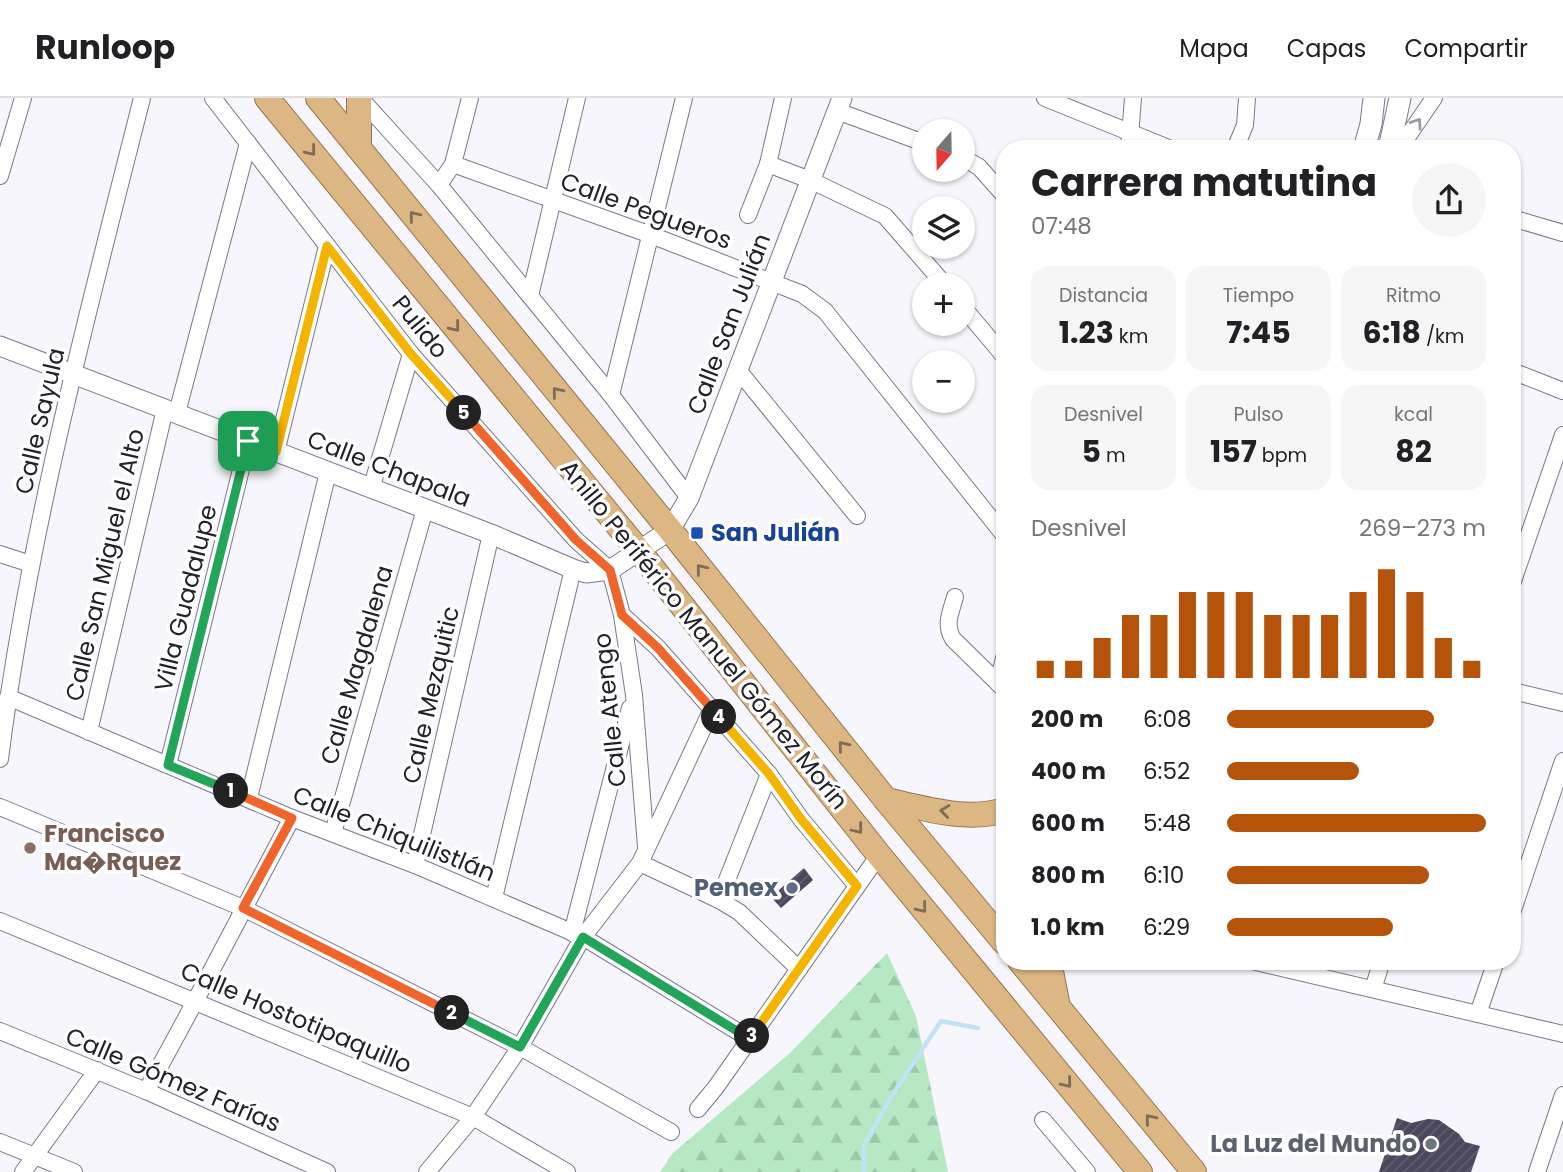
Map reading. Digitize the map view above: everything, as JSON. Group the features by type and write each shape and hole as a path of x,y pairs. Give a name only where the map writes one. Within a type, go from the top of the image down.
{"highway":[{"name":"Anillo Periférico Manuel Gómez Morín","path":"267,98 639,551 878,855 1140,1172"},
{"name":"Anillo Periférico Manuel Gómez Morín","path":"318,98 996,932"},
{"path":"359,148 360,98"},
{"path":"886,800 968,814 996,813"},
{"path":"1028,970 1194,1172"},
{"path":"1051,970 1058,1006"}],"main road":[{"path":"1367,140 1374,98"},
{"path":"1391,140 1400,98"}],"street":[{"path":"0,176 23,98"},
{"name":"Calle Sayula","path":"0,759 31,564 73,373 142,98"},
{"name":"Pulido","path":"213,98 411,354 576,540 610,570"},
{"path":"360,98 439,185 611,396 689,498"},
{"path":"439,185 453,164 470,98"},
{"path":"530,296 577,98"},
{"path":"611,396 684,98"},
{"path":"748,215 768,163 783,98"},
{"path":"1045,98 1128,140"},
{"path":"1130,140 1133,98"},
{"path":"1239,140 1245,125 1247,98"},
{"path":"1405,140 1434,98"},
{"path":"839,104 912,137"},
{"name":"Calle San Julián","path":"639,551 670,530 689,498 839,104"},
{"name":"Calle San Miguel el Alto","path":"89,732 171,411 248,143"},
{"path":"768,163 885,216 935,273"},
{"name":"Calle Pegueros","path":"453,164 652,235 802,293 825,311 996,525"},
{"path":"975,165 996,186"},
{"path":"1521,221 1563,233"},
{"path":"276,452 327,246"},
{"path":"975,321 996,346"},
{"name":"Calle Chapala","path":"0,346 491,534 573,569 586,573 610,570"},
{"path":"371,489 411,354"},
{"path":"738,370 857,516"},
{"path":"1521,374 1563,391"},
{"path":"1521,535 1563,435"},
{"name":"Villa Guadalupe","path":"168,765 248,441"},
{"path":"249,798 328,472"},
{"name":"Calle Magdalena","path":"333,833 425,509"},
{"name":"Calle Mezquitic","path":"415,865 491,534"},
{"path":"610,570 639,551"},
{"path":"0,554 31,564"},
{"path":"494,898 573,569"},
{"name":"Calle Atengo","path":"610,570 622,615 634,695 643,855"},
{"path":"955,597 948,630 953,639 996,681"},
{"path":"622,615 658,648 769,774 801,819 857,886"},
{"path":"1521,693 1563,703"},
{"path":"578,935 634,695"},
{"name":"Calle Chiquilistlán","path":"8,697 292,818 415,865 578,935 750,1039"},
{"path":"437,1169 520,1047 578,935 643,855 712,709"},
{"path":"1521,886 1563,761"},
{"path":"719,900 769,774"},
{"path":"0,807 243,908 520,1047 671,1132"},
{"path":"146,1091 197,1002 243,908 292,818"},
{"path":"643,855 739,912 799,970"},
{"path":"698,1109 878,855"},
{"name":"Calle Hostotipaquillo","path":"0,921 474,1117 567,1172"},
{"path":"1295,970 1563,1034"},
{"path":"1373,989 1379,970"},
{"path":"1478,1014 1493,970"},
{"name":"Calle Gómez Farías","path":"0,1031 146,1091 327,1172"},
{"path":"23,1172 97,1070"},
{"path":"1536,1172 1563,1096"},
{"path":"1043,1120 1087,1172"},
{"path":"0,1142 74,1172"}],"green space":[{"path":"887,953 916,1016 948,1172 660,1172 672,1154 790,1053"}],"building":[{"name":"Pemex","path":"804,868 813,880 781,908 771,897"},
{"name":"La Luz del Mundo","path":"1397,1118 1411,1123 1428,1119 1439,1120 1459,1134 1465,1142 1480,1146 1471,1172 1379,1172"}],"waterway":[{"path":"864,1172 864,1145 891,1097 941,1021 978,1028"}],"place":[{"name":"San Julián","path":"697,533"},
{"name":"Francisco Ma�Rquez","path":"30,848"},
{"name":"Pemex","path":"792,888"},
{"name":"La Luz del Mundo","path":"1431,1144"}],"route":[{"path":"327,246 411,354 576,540 610,570 622,615 658,648 769,774 801,819 857,886 750,1039 583,937 520,1047 243,908 292,818 168,765 248,441 276,452 327,246"}]}
